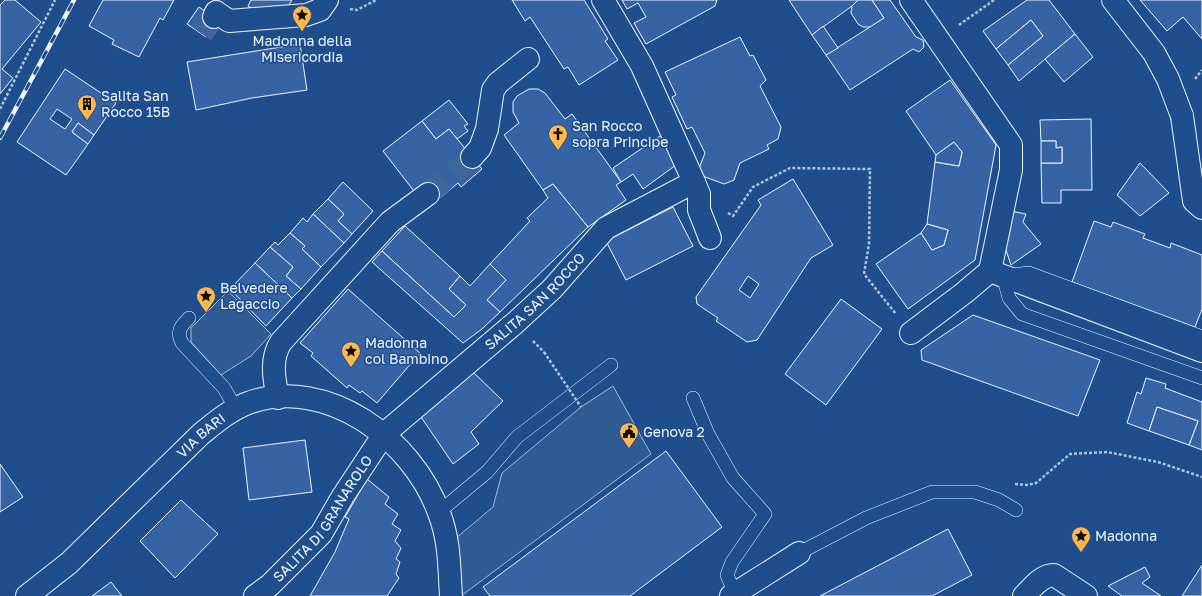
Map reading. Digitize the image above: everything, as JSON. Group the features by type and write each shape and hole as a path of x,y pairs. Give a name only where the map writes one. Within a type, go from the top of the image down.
{"street":[{"path":"604,0 642,66 697,188 699,210 710,238"},
{"path":"911,0 1012,145 1011,170 997,273"},
{"path":"1113,0 1154,53 1168,79 1182,116 1194,201 1202,208"},
{"path":"214,17 216,12 229,21 306,16 316,13 325,3"},
{"path":"472,157 480,148 487,129 493,90 498,83 528,59"},
{"name":"SALITA SAN ROCCO","path":"384,434 515,324 552,289 606,228 697,188"},
{"path":"278,398 274,380 274,363 276,350 281,342 390,222 428,194"},
{"path":"911,333 964,293 997,273"},
{"path":"997,273 1202,351"},
{"name":"VIA BARI","path":"27,596 69,563 201,434 223,416 236,408 250,403 278,398 304,397 330,404 359,418 384,434 408,459 422,477 439,512 448,544 451,596"},
{"name":"SALITA DI GRANAROLO","path":"255,596 270,585 321,534 342,496 384,434"},
{"path":"733,595 799,553"},
{"path":"1024,596 1043,578 1054,575 1086,596"}],"lane":[{"path":"1202,337 1029,273 997,273 1009,298 1022,314 1202,378"},
{"path":"189,318 179,328 179,338 224,388 236,408"},
{"path":"439,512 487,472 517,437 611,365"},
{"path":"693,398 708,434 733,478 765,514 732,562 727,575 733,595"},
{"path":"799,553 866,518 932,492 975,492 999,500 1016,510"}],"path":[{"path":"0,110 55,0"},
{"path":"959,26 994,0"},
{"path":"697,188 733,216 753,187 790,168 870,169 869,244 864,274 911,333"},
{"path":"544,352 581,407"},
{"path":"975,492 986,488 1011,484 1028,485 1036,482 1070,454 1108,452 1152,461 1202,477"}],"shaded area":[{"name":"Belvedere Lagaccio","path":"228,291 271,334 251,356 221,375 191,342 191,328"},
{"path":"613,386 651,454 461,596 449,544 493,507 502,473 581,407"}],"building":[{"path":"5,0 15,0 41,22 2,69 13,78 0,94 0,5"},
{"path":"103,0 174,0 163,20 160,18 139,57 112,44 114,40 89,26"},
{"path":"251,0 292,0 285,11 256,11 248,6"},
{"path":"512,0 584,0 608,39 605,41 618,60 579,85 568,67 564,69 530,17 525,21"},
{"path":"622,0 717,0 715,6 646,44 634,23 646,17 638,3 627,9"},
{"path":"789,0 858,0 812,35"},
{"path":"858,0 872,0 884,18 871,27 863,27 858,24 851,13 852,6"},
{"path":"872,0 890,0 916,37 923,40 924,47 919,52 913,49 850,90 826,55 884,18"},
{"path":"1027,0 1049,0 1075,34 1019,81 1008,65 1043,36 1031,20 996,49 983,31"},
{"path":"1140,0 1202,0 1202,39 1183,17 1167,31"},
{"path":"199,7 218,20 206,37 187,24"},
{"path":"1031,20 1043,36 1008,65 996,49"},
{"path":"823,26 838,48 826,55 812,35"},
{"path":"1075,34 1093,57 1064,82 1045,59"},
{"path":"740,37 750,56 753,55 766,80 760,86 781,127 778,139 767,145 769,149 740,163 734,180 724,184 700,175 698,171 705,153 692,127 687,129 672,97 676,95 665,72"},
{"path":"300,44 307,90 252,98 196,110 187,62"},
{"name":"Salita San Rocco 15B","path":"65,69 116,103 94,135 78,123 72,132 88,144 66,175 17,142","holes":["57,109 72,119 65,129 50,119"]},
{"path":"950,80 996,145 975,260 908,309 876,264 921,233 932,250 944,245 948,230 927,224 935,162 959,166 962,152 954,142 936,155 906,111"},
{"name":"San Rocco sopra Principe","path":"529,89 538,89 545,93 565,119 572,114 621,182 616,185 626,200 588,227 553,184 543,190 504,135 519,123 513,112 513,102 517,96"},
{"path":"449,100 468,124 464,126 468,131 457,139 449,129 436,139 422,121"},
{"path":"1091,119 1092,190 1061,190 1061,203 1042,203 1041,163 1062,163 1062,147 1056,148 1056,141 1041,141 1040,120"},
{"path":"422,121 436,139 449,129 482,169 461,187 458,183 435,202 417,195 383,151"},
{"path":"78,123 94,135 88,144 72,132"},
{"path":"663,134 676,165 643,189 633,174 621,182 613,168"},
{"path":"1041,141 1056,141 1056,148 1062,147 1062,163 1041,163"},
{"path":"954,142 962,152 959,166 935,162 936,155"},
{"path":"1140,163 1169,193 1140,216 1117,195"},
{"path":"793,179 833,245 811,258 757,340 747,342 716,321 718,318 697,304 696,297 761,205 758,200","holes":["748,276 759,284 750,298 739,290"]},
{"path":"343,182 373,211 352,234 338,221 344,214 328,199"},
{"path":"553,184 588,227 500,312 487,300 506,280 490,264 530,221 527,218 548,198 543,190"},
{"path":"328,199 344,214 338,221 352,234 344,243 313,214"},
{"path":"673,207 693,246 626,280 606,241"},
{"path":"1011,211 1026,214 1023,222 1041,244 1011,265 1005,247"},
{"path":"313,214 344,243 321,267 302,249 305,246 290,233 303,218 307,222"},
{"path":"1094,221 1111,227 1113,222 1145,234 1143,238 1170,248 1171,243 1202,255 1202,309 1195,327 1072,282"},
{"path":"927,224 948,230 944,245 932,250 921,233"},
{"path":"405,226 460,276 449,289 466,305 454,317 382,251"},
{"path":"290,233 305,246 302,249 321,267 301,289 286,276 293,267 270,247 275,242 278,245"},
{"path":"270,247 293,267 286,276 301,289 292,298 255,263"},
{"path":"382,251 454,317 466,305 449,289 460,276 470,286 490,264 506,280 487,300 500,312 482,329 463,343 372,262"},
{"path":"255,263 292,298 266,326 230,289"},
{"path":"348,289 420,353 377,403 362,391 360,393 349,385 347,388 311,356 313,353 300,343"},
{"path":"841,299 882,329 826,405 785,374"},
{"path":"973,315 1100,360 1078,416 922,360 921,350"},
{"path":"473,372 503,401 471,432 479,444 453,464 419,414 449,394"},
{"path":"1146,378 1166,384 1165,388 1202,402 1202,450 1189,445 1198,421 1157,407 1149,431 1127,423 1137,392 1141,394"},
{"path":"1157,407 1198,421 1189,445 1149,431"},
{"path":"305,440 312,492 249,500 243,448"},
{"path":"666,451 722,527 630,596 490,596 483,587"},
{"path":"0,464 23,497 0,512"},
{"path":"367,479 389,497 385,504 398,514 392,524 401,530 395,541 401,548 396,559 400,562 396,574 399,578 387,596 310,596 335,552 349,519 345,517"},
{"path":"181,500 218,534 175,578 140,541"},
{"path":"948,529 972,575 932,596 820,596"},
{"path":"1202,565 1202,596 1182,596"},
{"path":"1145,567 1150,577 1142,583 1161,596 1122,596 1108,586"},
{"path":"111,582 122,596 92,596"}],"tunnel":[{"path":"202,34 214,17"},
{"path":"428,194 472,157"}],"railway":[{"path":"0,138 74,0"}],"place":[{"name":"Madonna della Misericordia","path":"302,32"},
{"name":"Salita San Rocco 15B","path":"87,121"},
{"name":"San Rocco sopra Principe","path":"558,151"},
{"name":"Belvedere Lagaccio","path":"206,313"},
{"name":"Madonna col Bambino","path":"351,368"},
{"name":"Genova 2","path":"629,449"},
{"name":"Madonna","path":"1081,553"}]}
